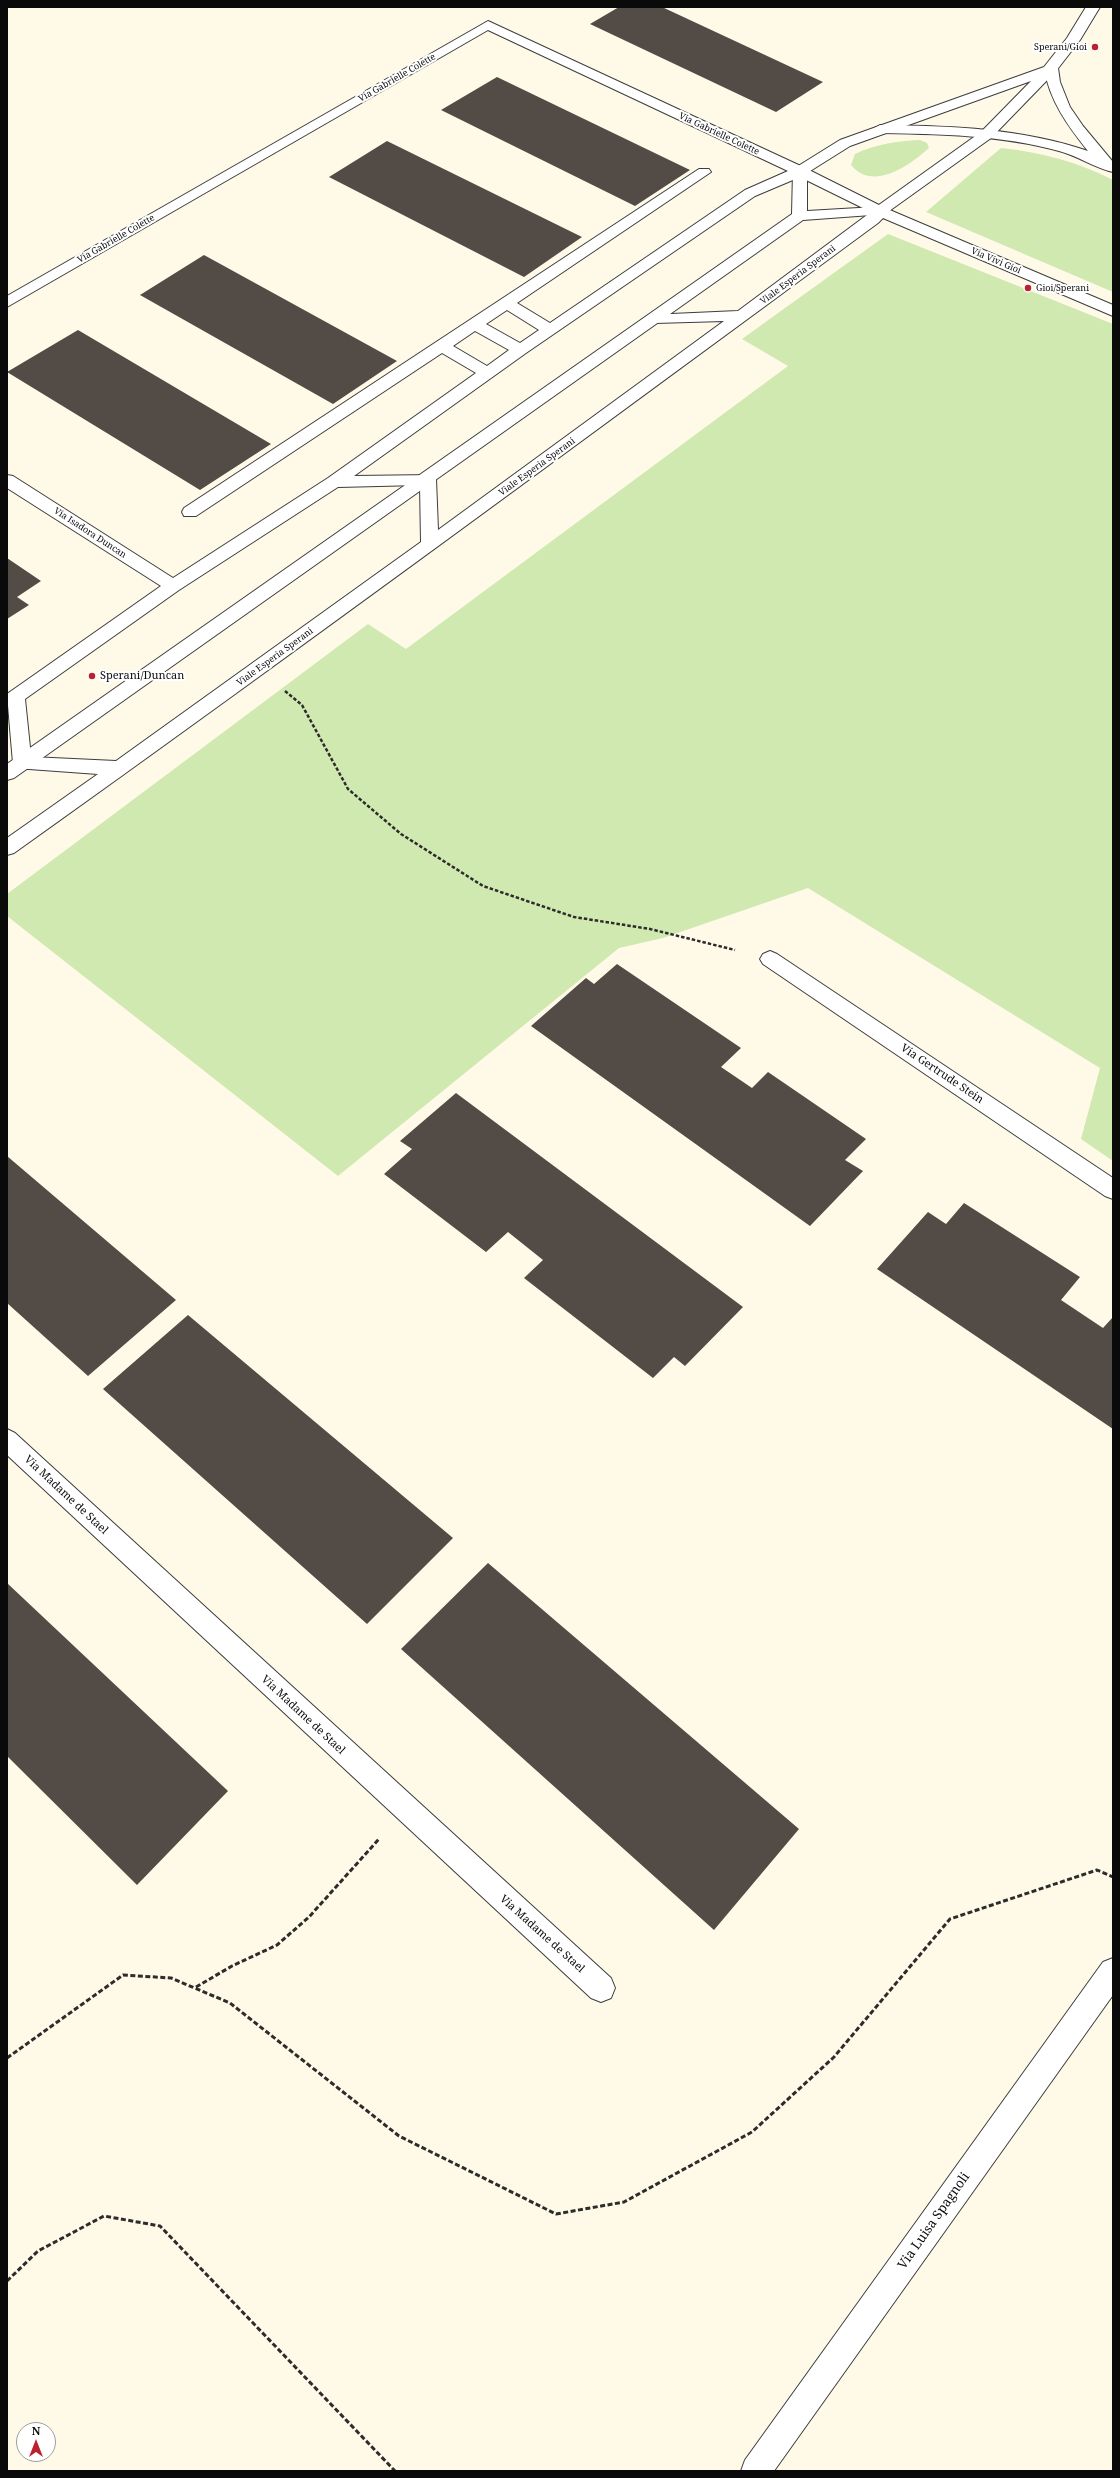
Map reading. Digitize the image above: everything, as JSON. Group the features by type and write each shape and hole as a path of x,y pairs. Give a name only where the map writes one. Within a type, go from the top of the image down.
{"street":[{"name":"Viale Esperia Sperani","path":"7,848 259,669 744,316 873,220 880,211 986,135 1051,68 1074,40 1093,7"},
{"name":"Via Gabrielle Colette","path":"7,302 488,26 800,170"},
{"name":"Viale Esperia Sperani","path":"11,700 173,586 334,482 520,350 750,193 800,170 845,143 880,129 981,96 1051,68"},
{"path":"1051,68 1053,86 1061,106 1069,119 1110,166"},
{"path":"880,129 949,131 1058,146 1110,166"},
{"path":"799,216 800,170"},
{"name":"Via Vivi Gioi","path":"800,170 880,211 1113,311"},
{"path":"190,512 704,172"},
{"path":"14,768 428,479 799,216 880,211"},
{"path":"506,304 551,330"},
{"path":"655,318 744,316"},
{"path":"475,324 520,350"},
{"path":"442,346 487,373"},
{"path":"428,479 430,544"},
{"path":"334,482 428,479"},
{"name":"Via Isadora Duncan","path":"7,480 173,586"},
{"path":"11,700 14,768"},
{"path":"14,768 118,768"},
{"name":"Via Gertrude Stein","path":"770,959 1113,1190"},
{"name":"Via Madame de Stael","path":"7,1440 406,1810 601,1988"},
{"name":"Via Luisa Spagnoli","path":"756,2471 1113,1972"}],"path":[{"path":"259,669 302,705 348,789 401,834 483,886 574,917 650,929 770,959"},
{"path":"196,1988 232,1966 277,1945 309,1917 406,1810"},
{"path":"7,2058 123,1974 171,1978 230,2003 399,2136 556,2214 624,2202 752,2132 834,2057 950,1920 1097,1870 1113,1876"},
{"path":"7,2280 38,2251 104,2216 160,2226 395,2471"}],"green space":[{"path":"920,140 927,143 929,148 912,162 891,173 880,176 870,176 860,173 851,165 855,154 871,148 903,141"},
{"path":"1001,148 1045,155 1073,163 1113,180 1113,292 926,212"},
{"path":"888,234 1113,324 1113,1161 1081,1139 1100,1068 808,888 663,938 619,948 338,1176 7,916 7,894 368,624 406,649 788,366 742,339"}],"building":[{"path":"619,7 662,7 823,82 776,112 590,24"},
{"path":"497,77 690,170 635,206 441,110"},
{"path":"387,141 582,237 524,277 329,177"},
{"path":"204,255 397,361 333,404 140,295"},
{"path":"78,330 271,444 200,490 7,372"},
{"path":"7,558 41,581 17,597 29,605 7,619"},
{"path":"617,964 741,1048 721,1067 752,1088 768,1072 866,1139 845,1160 863,1171 810,1226 531,1026 586,978 594,984"},
{"path":"456,1093 743,1307 685,1366 674,1357 653,1378 524,1278 543,1260 508,1232 486,1252 384,1174 412,1149 400,1141"},
{"path":"7,1156 176,1300 88,1376 7,1303"},
{"path":"964,1203 1080,1277 1061,1300 1103,1328 1113,1317 1113,1429 877,1269 928,1212 946,1224"},
{"path":"188,1315 453,1538 367,1624 103,1389"},
{"path":"488,1563 799,1829 714,1930 401,1649"},
{"path":"7,1583 228,1791 137,1885 7,1756"}],"place":[{"name":"Sperani/Gioi","path":"1095,47"},
{"name":"Gioi/Sperani","path":"1028,288"},
{"name":"Sperani/Duncan","path":"92,676"}]}
